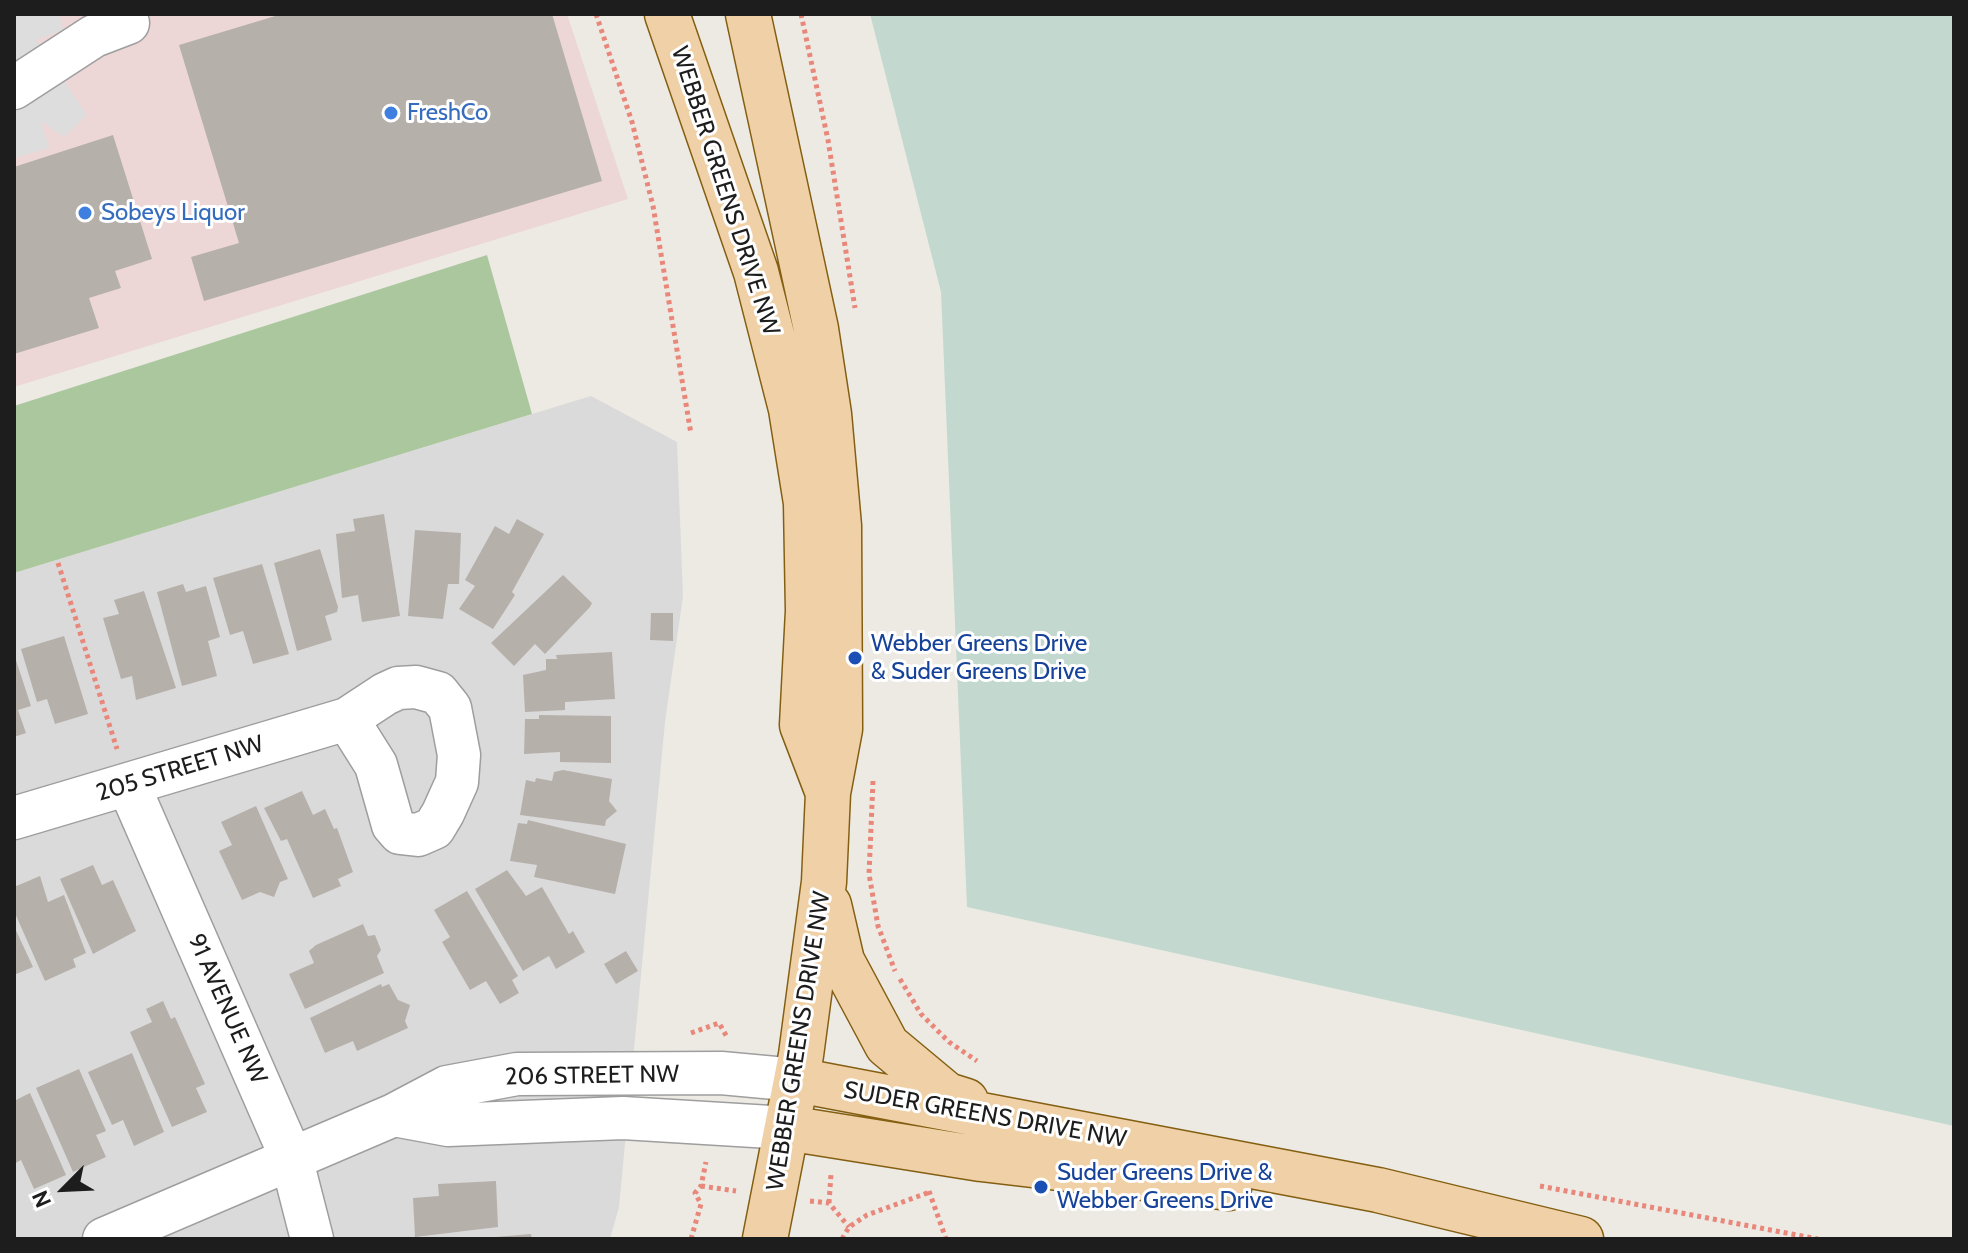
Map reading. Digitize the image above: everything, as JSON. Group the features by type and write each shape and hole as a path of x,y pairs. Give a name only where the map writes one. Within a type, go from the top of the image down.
{"main road":[{"name":"WEBBER GREENS DRIVE NW","path":"667,14 756,272 791,409 806,503 808,611 802,725 828,793"},
{"name":"WEBBER GREENS DRIVE NW","path":"748,14 816,329 836,480 840,729 828,793 824,882 797,1080 765,1239"},
{"path":"824,882 842,961 887,1045 947,1095 1061,1128"},
{"name":"SUDER GREENS DRIVE NW","path":"797,1080 1378,1190 1564,1236"},
{"name":"SUDER GREENS DRIVE NW","path":"787,1128 981,1159 1210,1185 1373,1212 1564,1236"}],"street":[{"path":"14,88 94,36 137,17"},
{"name":"205 STREET NW","path":"14,818 347,719"},
{"name":"91 AVENUE NW","path":"128,784 291,1157 312,1239"},
{"name":"206 STREET NW","path":"104,1239 394,1115 447,1087 517,1074 721,1073 797,1080"},
{"name":"206 STREET NW","path":"394,1115 448,1125 623,1118 787,1128"}],"path":[{"path":"596,14 632,122 653,206 691,434"},
{"path":"58,563 128,784"},
{"path":"924,1179 932,1191 946,1239"},
{"path":"691,1239 701,1204 695,1193 701,1186"},
{"path":"842,1239 849,1227 867,1215 932,1191"},
{"path":"829,1203 849,1227"}],"shaded area":[{"path":"14,14 567,14 628,199 14,387"},
{"path":"14,14 59,14 63,30 36,40 87,115 64,137 41,121 49,148 14,158"},
{"path":"591,396 677,442 683,596 665,722 619,1207 610,1239 14,1239 14,573"}],"green space":[{"path":"870,14 1954,14 1954,1126 967,907 941,292"},
{"path":"487,255 532,414 14,573 14,406"}],"building":[{"name":"FreshCo","path":"282,14 552,14 602,181 204,301 191,257 239,243 179,45"},
{"name":"Sobeys Liquor","path":"113,135 152,259 115,271 121,288 89,298 99,328 14,354 14,167"},
{"path":"384,514 400,616 362,622 358,595 342,598 336,534 355,531 353,519"},
{"path":"517,519 544,534 512,592 515,595 493,629 459,609 475,586 465,580 495,526 509,534"},
{"path":"415,530 461,533 459,584 448,584 443,619 408,616"},
{"path":"320,549 338,607 337,612 325,616 332,640 297,651 274,563"},
{"path":"262,564 289,654 253,664 243,631 230,635 213,578"},
{"path":"563,575 592,603 590,607 545,654 535,644 514,666 491,643"},
{"path":"183,584 186,592 206,586 220,637 208,641 217,676 182,686 157,592"},
{"path":"144,591 176,688 136,700 132,676 121,679 103,618 119,614 114,600"},
{"path":"651,613 673,613 673,641 650,640"},
{"path":"64,636 88,714 55,724 47,699 37,702 21,649"},
{"path":"612,652 615,699 565,702 565,710 525,712 523,675 546,670 546,659 557,659 556,655"},
{"path":"14,654 31,706 18,710 26,733 14,737"},
{"path":"539,715 611,716 611,763 560,762 560,752 524,754 525,719 539,719"},
{"path":"563,770 612,779 609,801 617,811 606,820 605,826 520,815 526,780 552,781 554,772"},
{"path":"302,791 313,815 325,809 334,829 337,828 353,872 338,879 341,886 313,898 287,839 281,841 264,808"},
{"path":"256,806 288,879 280,882 274,897 260,892 242,900 219,851 232,845 221,822"},
{"path":"528,820 626,844 615,894 534,877 537,865 510,861 518,823 527,824"},
{"path":"93,865 102,885 113,880 136,931 93,954 60,879"},
{"path":"507,870 526,896 542,887 569,934 573,931 585,952 556,969 549,956 523,971 475,889"},
{"path":"40,876 48,902 64,895 86,953 73,959 76,967 45,981 14,911 14,887"},
{"path":"467,891 518,976 512,980 519,993 500,1004 486,981 470,990 442,942 450,937 434,910"},
{"path":"363,924 368,936 375,935 381,950 377,956 384,973 305,1009 289,974 314,963 309,951 316,945"},
{"path":"14,926 33,967 14,975"},
{"path":"626,951 638,971 616,984 604,964"},
{"path":"381,984 382,987 389,984 398,1000 410,1005 405,1021 408,1028 357,1051 353,1041 325,1053 310,1018"},
{"path":"163,1001 171,1019 175,1017 205,1084 196,1088 207,1112 172,1127 130,1032 152,1022 146,1009"},
{"path":"132,1053 164,1132 134,1146 123,1120 112,1125 88,1072"},
{"path":"79,1069 106,1131 96,1135 106,1157 73,1172 36,1088"},
{"path":"30,1093 66,1175 34,1189 21,1160 14,1164 14,1101"},
{"path":"496,1181 498,1227 415,1237 413,1198 439,1196 438,1184"},
{"path":"531,1234 532,1239 496,1239 496,1237"}],"place":[{"name":"FreshCo","path":"391,113"},
{"name":"Sobeys Liquor","path":"85,213"},
{"name":"Webber Greens Drive & Suder Greens Drive","path":"855,658"},
{"name":"Suder Greens Drive & Webber Greens Drive","path":"1041,1187"}]}
